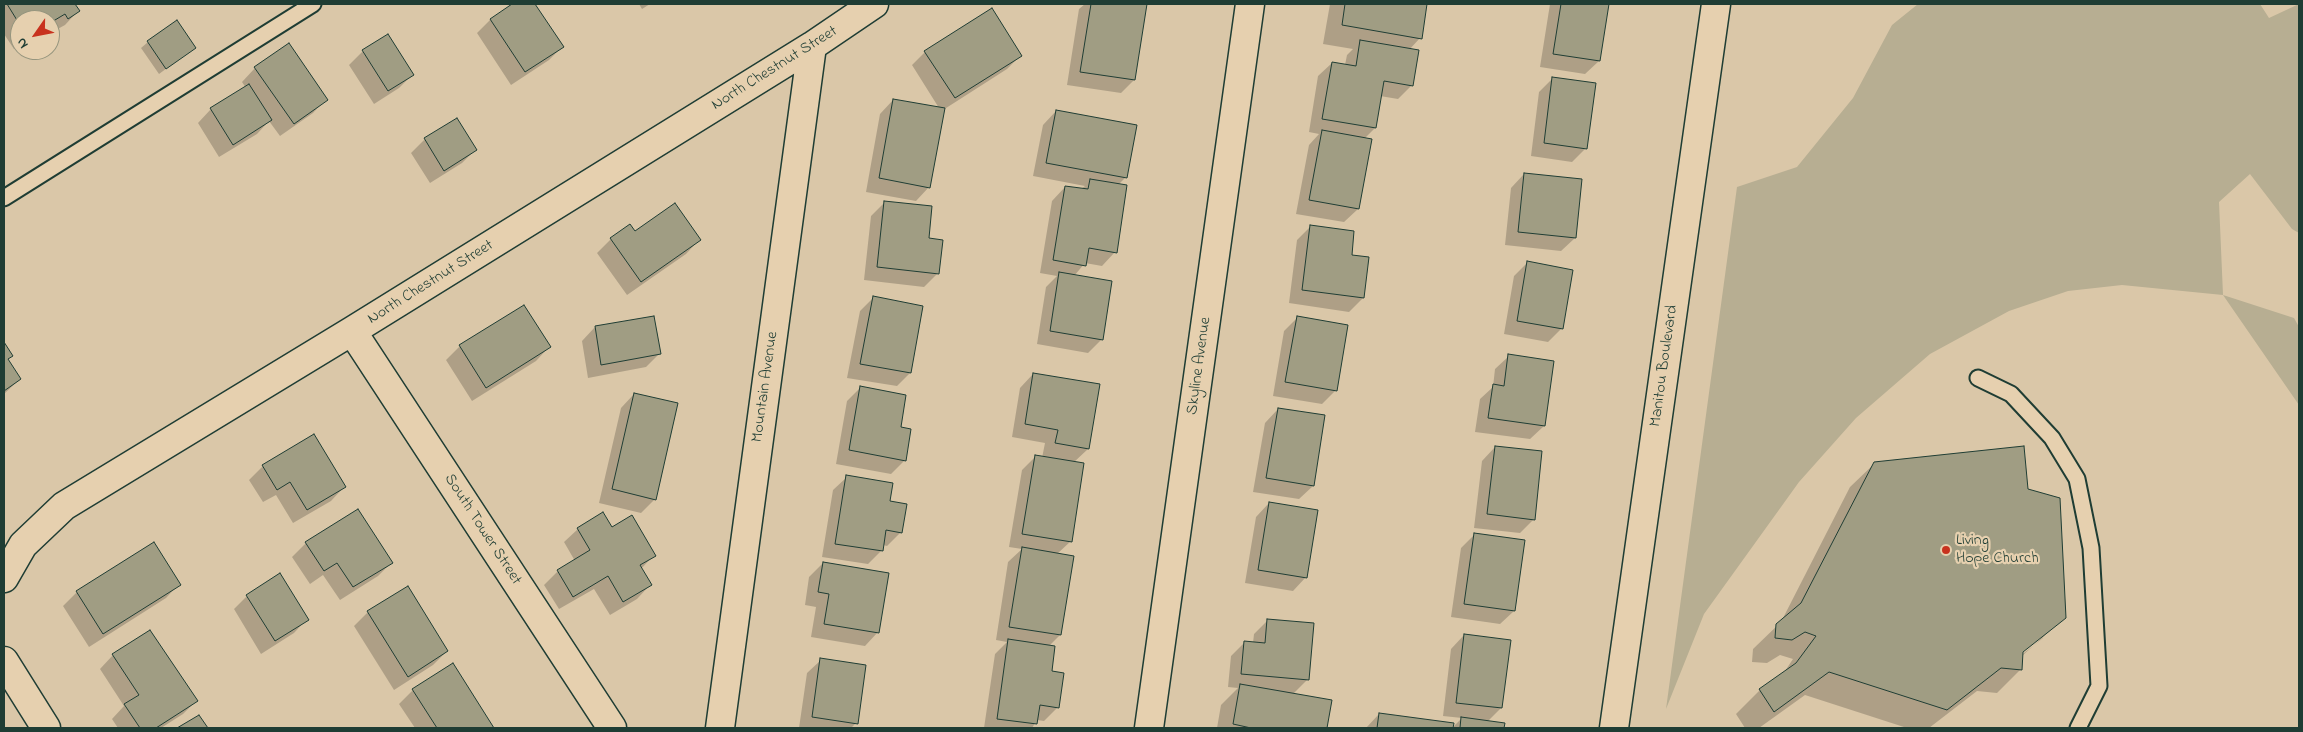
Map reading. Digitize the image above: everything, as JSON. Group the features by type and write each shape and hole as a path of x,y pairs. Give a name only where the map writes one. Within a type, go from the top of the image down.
{"street":[{"name":"North Chestnut Street","path":"4,578 23,545 64,506 352,331 812,46 874,4"},
{"name":"Skyline Avenue","path":"1149,728 1250,4"},
{"name":"Manitou Boulevard","path":"1614,728 1716,4"},
{"name":"Mountain Avenue","path":"720,728 812,46"},
{"name":"South Tower Street","path":"352,331 612,728"},
{"path":"4,661 46,728"}],"lane":[{"path":"4,196 313,4"},
{"path":"1978,378 2011,394 2052,438 2077,479 2091,548 2099,686 2078,728"}],"shaded area":[{"path":"1918,4 2260,4 2269,18 2299,4 2299,233 2292,229 2250,174 2219,202 2223,295 2122,285 2068,291 2009,311 1930,354 1856,418 1799,482 1704,614 1666,709 1737,187 1797,167 1853,98 1892,25"},
{"path":"2223,295 2294,318 2299,327 2299,405"}],"building":[{"path":"7,4 75,4 80,11 68,19 65,14 60,17 60,10 11,10"},
{"path":"512,4 535,4 564,47 525,72 490,19"},
{"path":"1091,4 1147,4 1135,80 1080,72"},
{"path":"1345,4 1427,4 1422,39 1342,25"},
{"path":"1561,4 1609,4 1600,61 1553,54"},
{"path":"992,8 1022,56 955,98 924,51"},
{"path":"177,20 196,48 166,69 147,41"},
{"path":"388,34 414,75 388,91 362,50"},
{"path":"1360,40 1419,50 1413,86 1384,81 1376,128 1322,119 1332,62 1356,66"},
{"path":"289,43 328,100 294,124 254,67"},
{"path":"1552,77 1596,83 1587,149 1544,143"},
{"path":"249,84 272,120 233,145 210,108"},
{"path":"893,99 945,108 930,188 879,178"},
{"path":"1056,110 1137,125 1127,178 1046,163"},
{"path":"457,118 477,150 444,171 424,138"},
{"path":"1322,130 1372,139 1359,209 1309,200"},
{"path":"1524,173 1582,179 1576,238 1518,232"},
{"path":"1090,179 1127,185 1117,253 1089,248 1086,266 1053,260 1065,186 1088,189"},
{"path":"884,201 932,206 929,238 943,240 939,274 877,267"},
{"path":"675,203 701,240 641,282 610,238 630,224 635,231"},
{"path":"1310,225 1354,231 1352,255 1369,257 1364,298 1302,290"},
{"path":"1527,261 1573,270 1563,329 1517,321"},
{"path":"1059,272 1112,281 1103,340 1050,331"},
{"path":"873,296 923,306 911,373 860,364"},
{"path":"524,305 551,347 486,388 459,345"},
{"path":"654,316 661,354 601,365 595,326"},
{"path":"1297,316 1348,325 1337,391 1285,382"},
{"path":"4,342 13,356 8,359 21,379 4,391"},
{"path":"1508,354 1554,361 1545,426 1488,418 1493,384 1504,386"},
{"path":"1033,373 1100,384 1089,449 1055,443 1058,430 1025,424"},
{"path":"860,386 906,395 901,427 911,429 906,461 849,450"},
{"path":"634,393 678,403 656,500 612,489"},
{"path":"1278,408 1325,415 1314,486 1266,478"},
{"path":"314,434 346,487 307,510 290,482 277,490 262,465"},
{"path":"1495,446 1542,451 1535,520 1487,514"},
{"name":"Living Hope Church","path":"2024,446 2028,489 2060,498 2066,618 2023,652 2022,670 2001,668 1947,710 1829,672 1774,712 1759,689 1796,663 1816,636 1805,632 1792,640 1775,638 1776,624 1801,603 1874,462"},
{"path":"1035,455 1084,463 1072,542 1022,534"},
{"path":"846,475 893,483 890,501 907,504 902,533 886,530 883,551 835,544"},
{"path":"1269,502 1318,510 1307,578 1258,570"},
{"path":"358,509 393,563 353,587 337,563 324,571 305,542"},
{"path":"603,512 612,527 632,515 656,556 640,565 652,585 623,602 608,576 573,597 557,570 590,550 577,528"},
{"path":"1474,533 1525,540 1515,611 1464,604"},
{"path":"154,542 181,585 103,634 76,591"},
{"path":"1022,547 1074,556 1061,635 1009,627"},
{"path":"823,562 889,573 879,633 824,624 829,594 818,592"},
{"path":"280,573 309,620 275,641 246,595"},
{"path":"408,586 448,651 408,677 367,611"},
{"path":"1267,619 1314,623 1309,680 1241,674 1244,641 1265,643"},
{"path":"150,630 198,701 156,728 140,728 124,704 139,695 112,654"},
{"path":"1464,634 1511,640 1502,708 1456,703"},
{"path":"1008,639 1055,646 1052,671 1064,673 1059,708 1040,705 1037,724 997,719"},
{"path":"820,658 866,665 858,724 812,717"},
{"path":"453,663 494,728 437,728 412,689"},
{"path":"1240,684 1332,700 1327,728 1251,728 1233,724"},
{"path":"1379,713 1454,723 1453,728 1377,728"},
{"path":"199,715 208,728 177,728"},
{"path":"1461,717 1505,723 1504,728 1460,728"}],"place":[{"name":"Living Hope Church","path":"1946,550"}]}
